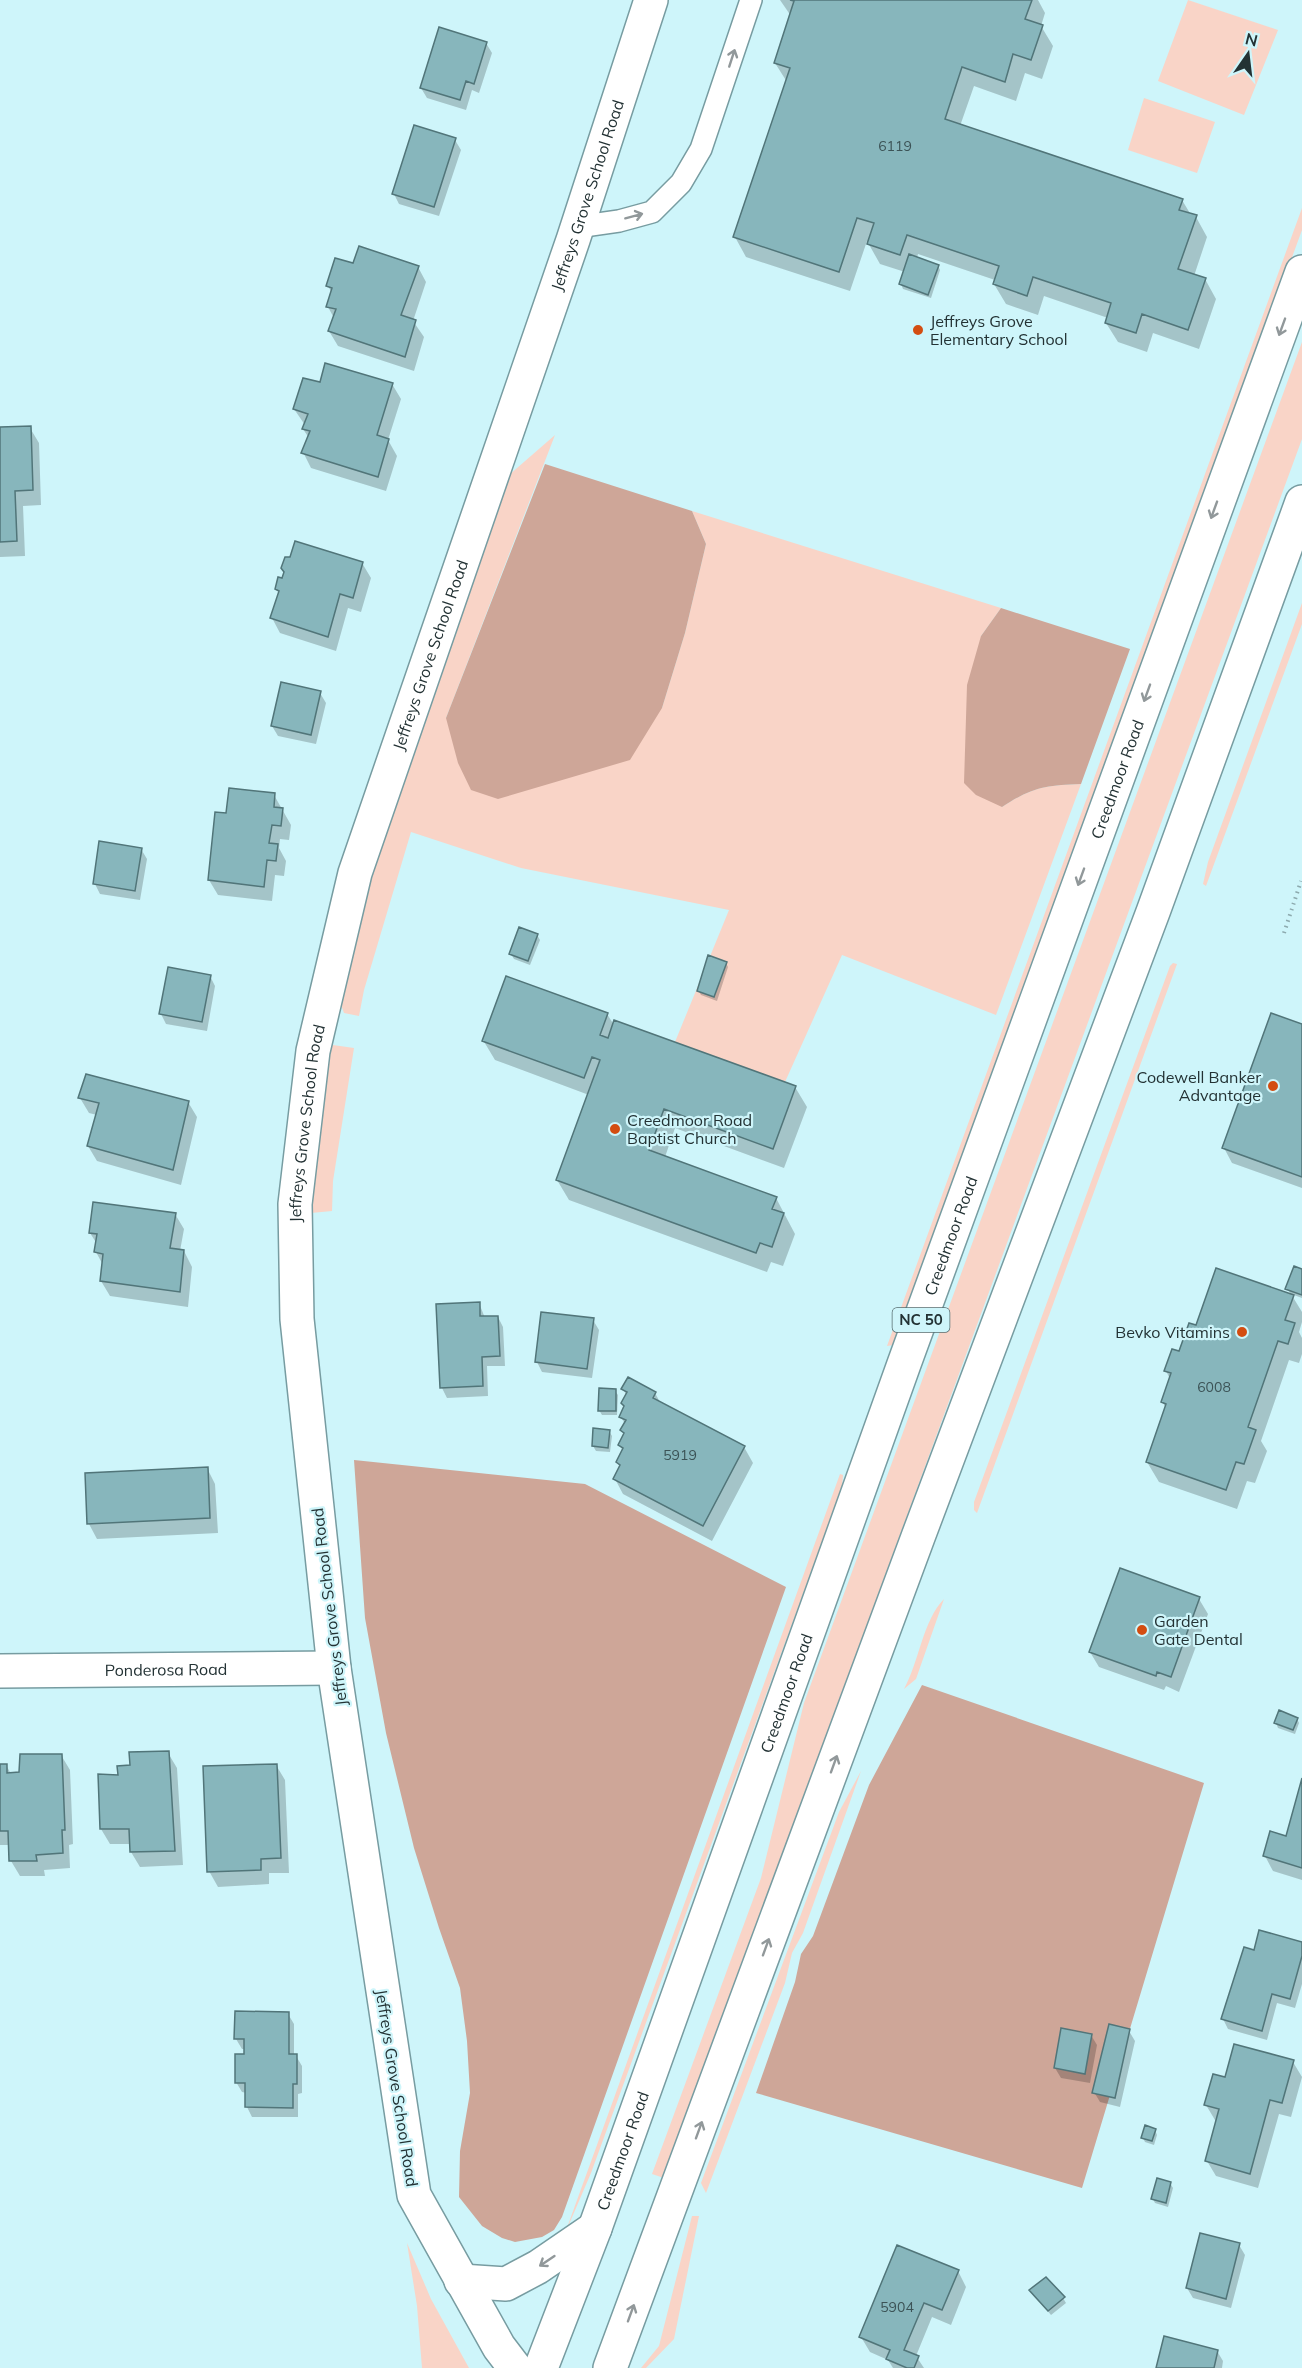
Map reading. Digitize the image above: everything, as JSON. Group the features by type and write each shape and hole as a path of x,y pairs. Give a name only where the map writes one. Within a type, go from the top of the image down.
{"main road":[{"name":"Jeffreys Grove School Road","path":"515,2368 499,2348 414,2195 334,1668 297,1319 295,1204 313,1051 355,873 577,227 651,0"},
{"name":"Creedmoor Road","path":"541,2368 595,2228 900,1375 1302,272"},
{"path":"610,2368 918,1537 1154,912 1302,502"},
{"name":"Ponderosa Road","path":"0,1671 334,1668"},
{"path":"461,2280 506,2284 538,2267 595,2228"}],"lane":[{"path":"577,227 618,221 652,212 681,183 701,149 751,0"}],"path":[{"path":"1284,933 1301,881"}],"shaded area":[{"path":"1188,0 1278,30 1244,115 1158,81"},
{"path":"1144,98 1215,122 1197,173 1128,150"},
{"path":"1302,208 1302,230 894,1345 887,1346"},
{"path":"1302,342 1302,439 664,2178 652,2174 761,1878 804,1703"},
{"path":"555,435 446,718 662,708 685,633 706,544 692,511 1001,608 981,636 1002,807 1039,789 1081,784 996,1015 842,955 785,1082 675,1042 729,910 521,868 411,832 364,990 359,1016 344,1013 338,996 358,922 412,749 509,475"},
{"path":"545,464 692,511 706,544 685,633 662,708 630,760 498,799 471,790 458,763 446,718"},
{"path":"1302,603 1302,624 1206,886 1203,884 1208,862"},
{"path":"1001,608 1130,649 1081,784 1039,789 1002,807 976,795 964,783 967,685 981,636"},
{"path":"1173,963 1177,964 977,1513 974,1510 974,1502"},
{"path":"333,1045 354,1048 333,1181 332,1211 311,1213 325,1061"},
{"path":"354,1460 585,1484 786,1587 562,2217 554,2230 542,2237 515,2242 502,2238 482,2226 459,2197 460,2151 470,2093 467,2041 460,1988 414,1848 386,1733 365,1618"},
{"path":"840,1474 843,1475 842,1487 591,2173 564,2236"},
{"path":"944,1599 916,1679 904,1689 931,1618"},
{"path":"922,1685 1204,1783 1082,2188 756,2093 795,1982 801,1954 813,1936 869,1785"},
{"path":"861,1771 803,1933 792,1953 785,1983 706,2193 701,2183 839,1812"},
{"path":"692,2216 699,2216 674,2339 646,2368 641,2368 659,2346"},
{"path":"407,2243 431,2299 469,2368 422,2368 417,2306"}],"building":[{"path":"790,0 1032,0 1025,19 1043,25 1031,60 1013,54 1005,82 962,67 945,119 1183,199 1179,210 1197,215 1178,269 1206,278 1188,330 1142,314 1136,333 1105,323 1111,303 1033,277 1027,296 993,284 999,266 907,235 900,255 867,244 874,223 857,218 839,272 733,237 790,68 774,63 794,1"},
{"path":"439,27 487,42 474,84 466,81 460,100 420,88"},
{"path":"414,125 456,138 434,207 392,194"},
{"path":"359,246 419,266 401,315 416,320 405,357 328,331 336,309 326,307 332,288 326,286 335,258 353,263"},
{"path":"909,254 939,265 928,295 899,284"},
{"path":"325,363 393,383 377,435 389,439 378,477 301,453 310,431 302,429 308,414 293,409 303,378 320,382"},
{"path":"31,426 33,490 15,491 17,541 0,542 0,427"},
{"path":"295,541 363,562 353,598 340,594 328,637 270,618 279,591 275,589 278,577 282,578 284,572 281,568 285,557 290,557"},
{"path":"281,682 321,691 311,735 271,726"},
{"path":"229,788 275,793 274,807 283,808 281,826 272,825 269,843 278,844 276,861 267,860 264,887 208,880 215,812 226,813"},
{"path":"99,841 142,848 135,891 93,884"},
{"path":"519,927 538,934 528,961 509,954"},
{"path":"708,955 727,962 714,997 697,991"},
{"path":"168,967 211,975 202,1022 159,1014"},
{"name":"Creedmoor Road Baptist Church","path":"506,976 608,1013 600,1035 608,1038 614,1020 796,1086 773,1149 664,1109 649,1150 777,1197 772,1209 784,1213 772,1247 760,1243 756,1253 556,1180 600,1060 592,1057 584,1078 482,1041"},
{"name":"Codewell Banker Advantage","path":"1271,1013 1302,1024 1302,1177 1222,1148"},
{"path":"86,1074 189,1101 173,1170 87,1146 99,1103 78,1098"},
{"path":"93,1202 176,1213 170,1248 184,1250 180,1292 100,1281 103,1254 94,1252 97,1234 89,1233"},
{"path":"1294,1266 1302,1269 1302,1295 1285,1289"},
{"path":"1216,1268 1294,1295 1285,1320 1295,1323 1288,1344 1278,1341 1248,1427 1256,1430 1244,1464 1236,1462 1226,1490 1146,1462 1166,1404 1161,1402 1171,1373 1164,1371 1172,1349 1179,1351 1189,1323 1196,1325"},
{"path":"480,1302 480,1316 498,1316 500,1356 482,1357 483,1386 440,1388 436,1304"},
{"path":"541,1312 594,1318 587,1369 535,1362"},
{"path":"628,1377 656,1392 653,1398 745,1446 703,1526 613,1479 620,1465 616,1462 623,1448 618,1445 624,1433 620,1430 626,1420 619,1417 624,1406 621,1403 627,1392 621,1389"},
{"path":"599,1388 616,1389 616,1411 598,1411"},
{"path":"593,1428 610,1430 608,1448 592,1446"},
{"path":"208,1467 210,1518 87,1524 85,1473"},
{"name":"Garden Gate Dental","path":"1120,1568 1200,1597 1171,1677 1157,1672 1156,1676 1089,1652"},
{"path":"1279,1710 1298,1718 1293,1730 1274,1723"},
{"path":"169,1751 175,1851 130,1852 129,1829 100,1829 98,1774 118,1775 117,1766 130,1765 129,1752"},
{"path":"20,1754 62,1754 65,1830 62,1830 63,1853 36,1855 37,1861 9,1861 8,1831 0,1831 0,1764 7,1764 7,1773 19,1772"},
{"path":"277,1764 281,1858 261,1859 261,1870 207,1872 203,1766"},
{"path":"1302,1778 1302,1868 1263,1856 1270,1831 1286,1836"},
{"path":"1259,1930 1302,1942 1302,1956 1290,1999 1272,1994 1262,2031 1221,2019 1244,1947 1254,1950"},
{"path":"235,2011 289,2012 289,2054 297,2054 297,2084 293,2084 293,2108 245,2107 245,2083 235,2083 235,2054 244,2054 244,2039 234,2039"},
{"path":"1109,2024 1130,2029 1115,2098 1092,2093"},
{"path":"1061,2028 1092,2034 1085,2074 1054,2068"},
{"path":"1234,2044 1294,2060 1282,2103 1270,2100 1250,2174 1205,2161 1219,2109 1204,2105 1213,2074 1225,2077"},
{"path":"1145,2125 1156,2129 1152,2141 1141,2138"},
{"path":"1157,2178 1171,2182 1166,2203 1151,2199"},
{"path":"1200,2233 1240,2243 1226,2299 1186,2288"},
{"path":"897,2245 959,2270 942,2310 924,2303 904,2350 919,2356 914,2368 907,2368 886,2359 890,2350 859,2337"},
{"path":"1046,2277 1065,2297 1048,2311 1029,2290"},
{"path":"1164,2336 1218,2350 1214,2368 1156,2368"}],"place":[{"name":"Jeffreys Grove Elementary School","path":"918,330"},
{"name":"Codewell Banker Advantage","path":"1273,1086"},
{"name":"Creedmoor Road Baptist Church","path":"615,1129"},
{"name":"Bevko Vitamins","path":"1242,1332"},
{"name":"Garden Gate Dental","path":"1142,1630"}]}
